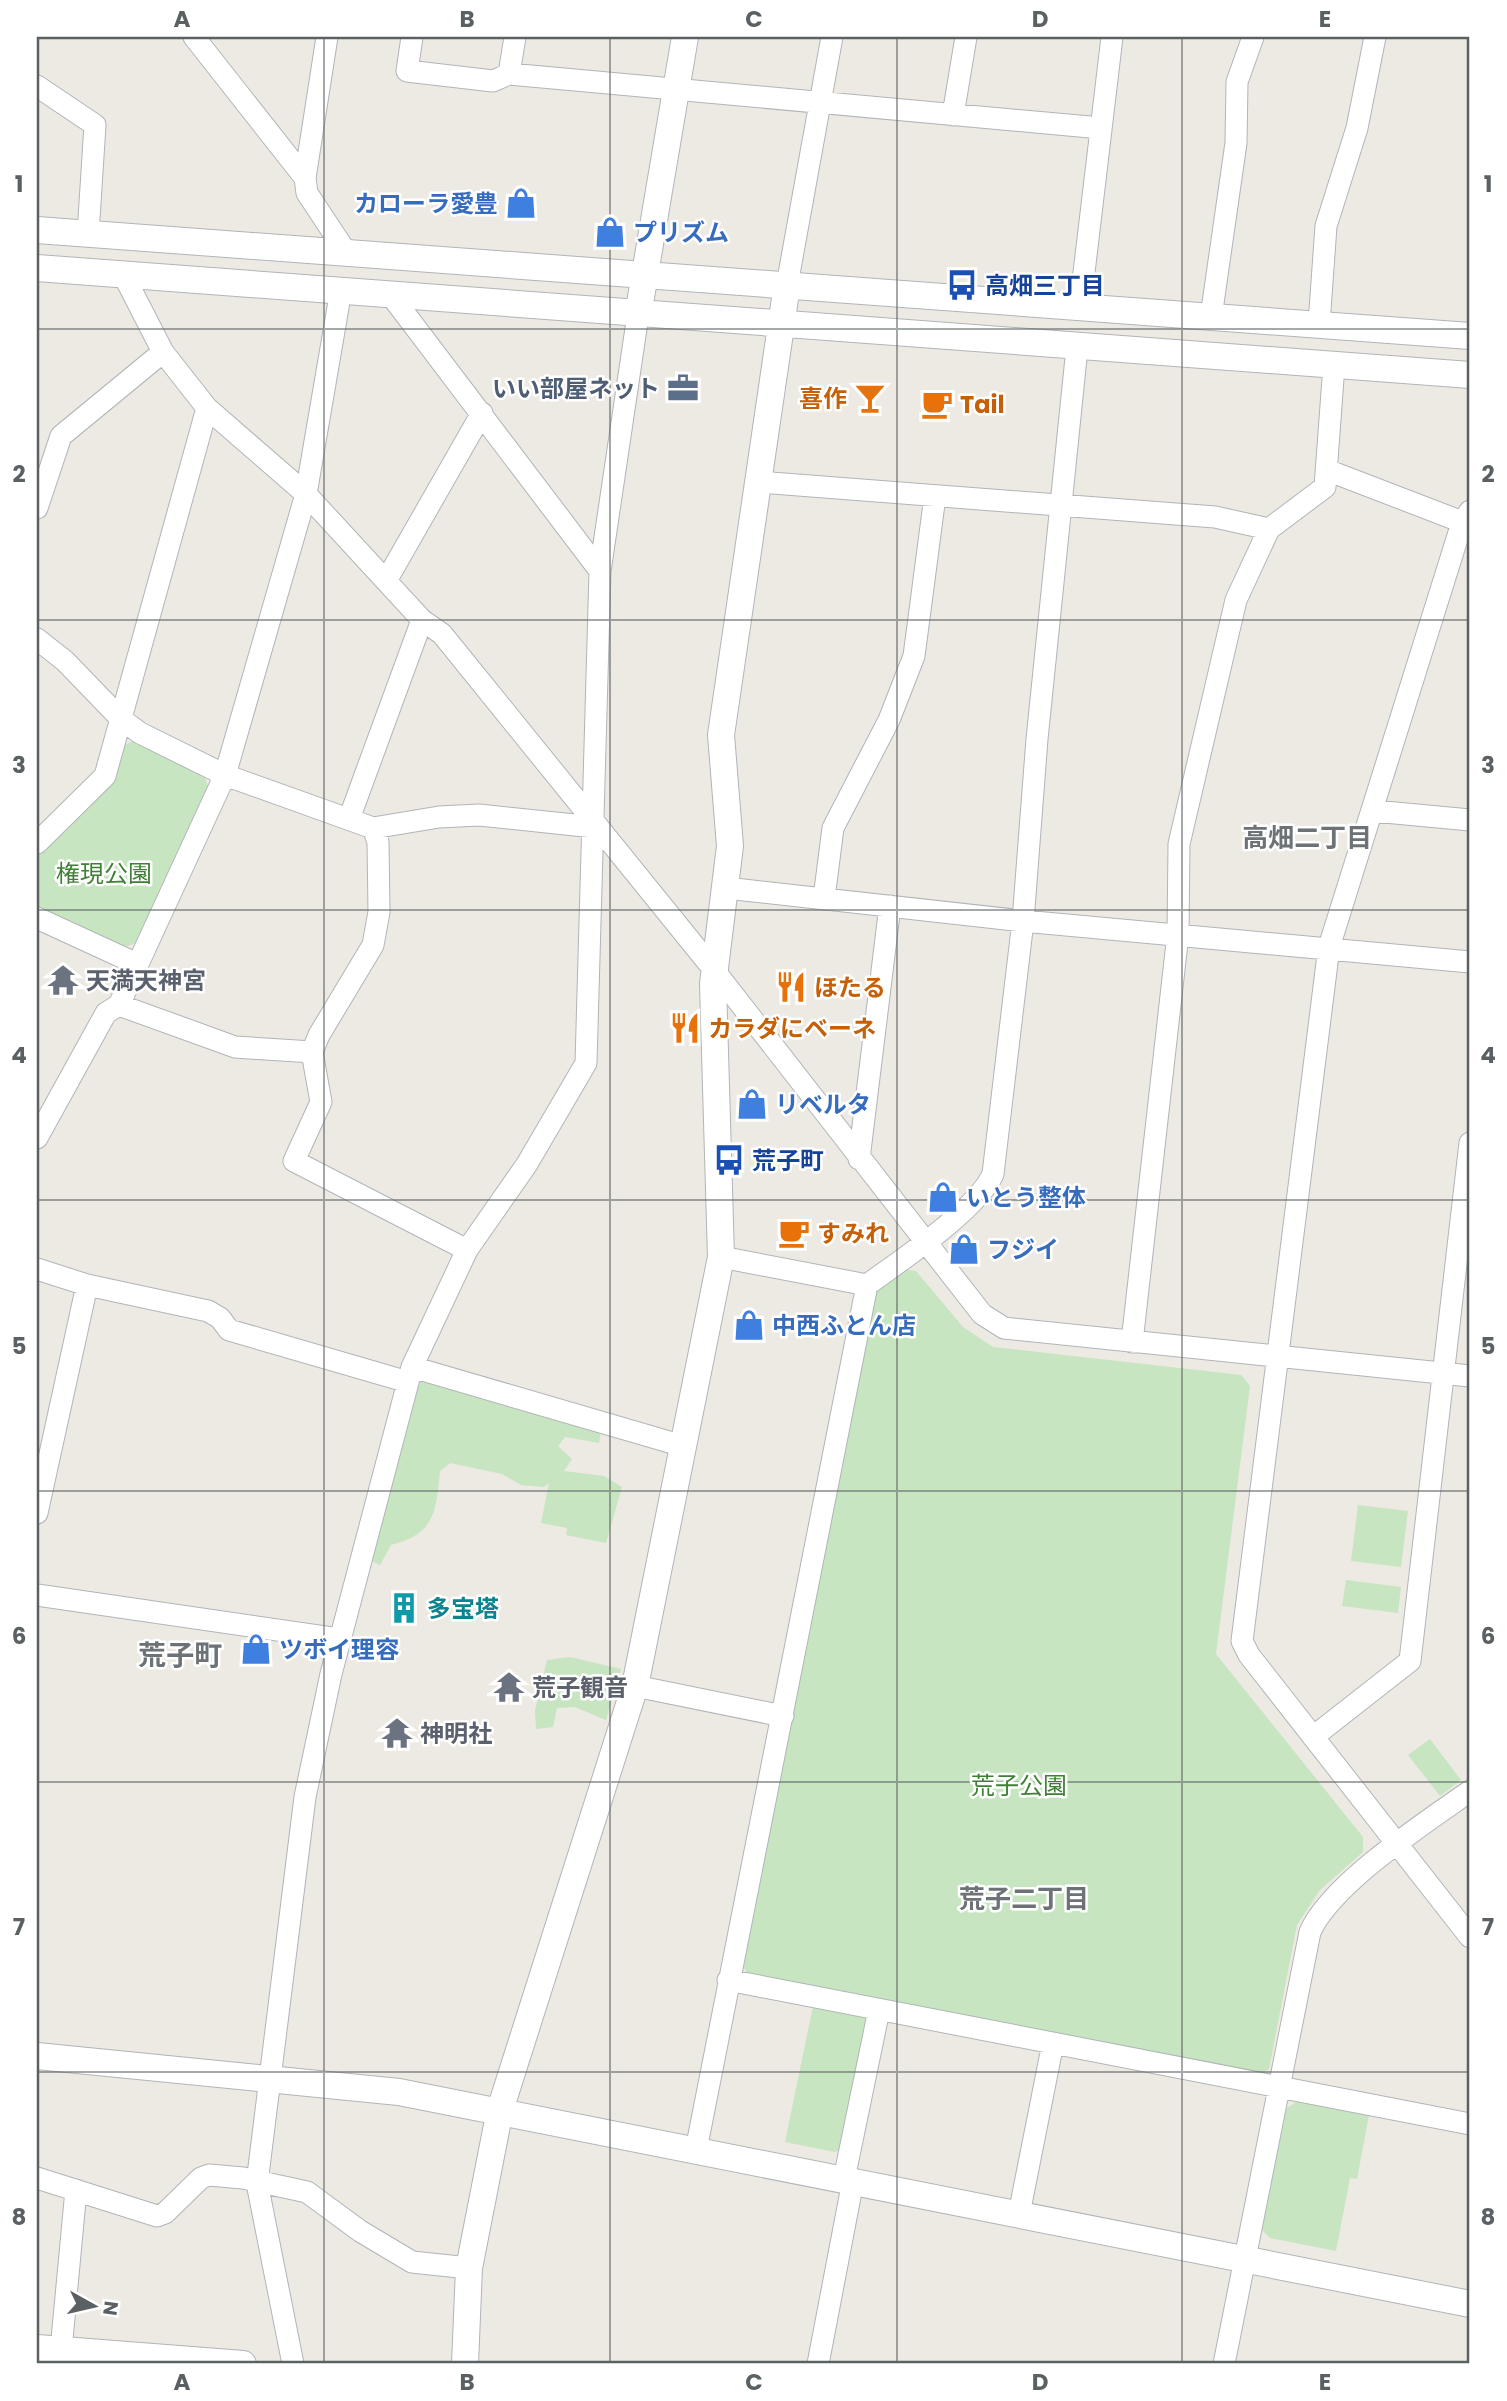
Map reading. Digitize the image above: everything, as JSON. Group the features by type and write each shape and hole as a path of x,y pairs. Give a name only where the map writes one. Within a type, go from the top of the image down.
{"street":[{"path":"327,37 305,178 307,193 348,255"},
{"path":"412,37 407,71 493,81 509,74 1101,128"},
{"path":"509,74 515,37"},
{"path":"293,2364 257,2183 305,1797 340,1639 410,1374 467,1250 527,1164 586,1063 600,571 638,315 685,37"},
{"path":"465,2364 469,2268 500,2110 635,1686 720,1257 714,970 730,846 722,735 787,285 832,37"},
{"path":"953,115 966,37"},
{"path":"1080,306 1112,37"},
{"path":"1211,317 1236,144 1237,82 1253,37"},
{"path":"1319,324 1326,226 1357,128 1375,37"},
{"path":"196,38 305,178"},
{"path":"37,86 95,125 88,234"},
{"path":"37,230 1470,336"},
{"path":"37,268 1077,348 1470,375"},
{"path":"123,274 163,352 207,408 306,494 422,620 442,634 714,970 982,1314 1004,1328 1470,1376"},
{"path":"37,1138 45,1108 106,1013 118,1004 225,775 306,494 341,290"},
{"path":"390,295 600,571"},
{"path":"696,2150 867,1285 924,1242 988,1187 993,1174 1023,920 1077,348"},
{"path":"37,509 61,436 163,352"},
{"path":"1132,1342 1178,934 1179,844 1236,600 1269,529 1325,487 1334,366"},
{"path":"37,843 105,776 207,408"},
{"path":"386,581 482,413"},
{"path":"1326,470 1467,520 1329,947 1280,1356 1242,1642 1249,1655 1470,1937"},
{"path":"758,482 1215,517 1269,529"},
{"path":"824,898 833,828 889,720 914,656 936,496"},
{"path":"349,819 422,620"},
{"path":"37,639 65,661 121,719 140,733 225,775 373,828 439,817 479,815 594,823"},
{"path":"1374,811 1470,820"},
{"path":"373,828 378,842 379,912 373,945 319,1035 312,1052 321,1102 294,1161 467,1250"},
{"path":"726,888 1023,920 1470,962"},
{"path":"859,1159 890,906"},
{"path":"37,918 137,964"},
{"path":"118,1004 235,1046 312,1052"},
{"path":"1313,1737 1410,1661 1470,1143"},
{"path":"720,1257 867,1285"},
{"path":"37,1269 88,1285 208,1311 220,1318 229,1330 410,1374 682,1446"},
{"path":"37,1513 88,1285"},
{"path":"37,1595 340,1639"},
{"path":"635,1686 783,1716"},
{"path":"1224,2364 1306,1947 1316,1919 1396,1843 1470,1791"},
{"path":"728,1980 1470,2124"},
{"path":"818,2364 879,2010"},
{"path":"1019,2214 1053,2043"},
{"path":"37,2056 399,2092 1470,2304"},
{"path":"37,2178 158,2216 165,2213 201,2178 231,2177 312,2194 360,2231 412,2262 469,2268"},
{"path":"76,2190 49,2349 243,2364"}],"green space":[{"name":"権現公園","path":"135,740 205,778 209,789 138,942 120,949 37,911 37,855 115,779 124,745"},
{"name":"荒子公園","path":"900,1269 916,1271 963,1327 993,1347 1241,1375 1250,1386 1216,1654 1363,1837 1363,1852 1320,1890 1297,1925 1269,2069 1261,2074 747,1973 743,1966 876,1291"},
{"path":"420,1377 601,1431 599,1443 565,1437 558,1446 572,1459 564,1471 604,1476 622,1487 606,1543 566,1535 567,1528 541,1523 549,1483 544,1487 521,1485 502,1474 450,1463 440,1471 434,1510 425,1528 417,1535 391,1545 380,1565 369,1560"},
{"path":"1358,1505 1408,1511 1401,1567 1351,1561"},
{"path":"1346,1580 1401,1587 1398,1613 1342,1606"},
{"path":"570,1657 621,1669 606,1720 575,1707 557,1708 553,1727 536,1729 535,1711 547,1660"},
{"path":"1430,1739 1461,1780 1440,1796 1408,1755"},
{"path":"813,2006 865,2016 869,2023 844,2149 835,2152 785,2142"},
{"path":"1296,2102 1369,2115 1357,2179 1350,2178 1336,2251 1270,2238 1261,2229 1286,2109"}],"place":[{"name":"カローラ愛豊","path":"521,203"},
{"name":"プリズム","path":"610,232"},
{"name":"高畑三丁目","path":"962,285"},
{"name":"いい部屋ネット","path":"683,388"},
{"name":"喜作","path":"870,398"},
{"name":"Tail","path":"937,404"},
{"name":"天満天神宮","path":"63,980"},
{"name":"ほたる","path":"791,987"},
{"name":"カラダにベーネ","path":"685,1028"},
{"name":"リベルタ","path":"752,1104"},
{"name":"荒子町","path":"729,1160"},
{"name":"いとう整体","path":"943,1197"},
{"name":"すみれ","path":"794,1233"},
{"name":"フジイ","path":"964,1249"},
{"name":"中西ふとん店","path":"749,1325"},
{"name":"多宝塔","path":"404,1608"},
{"name":"ツボイ理容","path":"256,1649"},
{"name":"荒子観音","path":"509,1687"},
{"name":"神明社","path":"397,1733"}],"district":[{"name":"高畑二丁目","path":"1307,838"},
{"name":"荒子町","path":"180,1655"},
{"name":"荒子二丁目","path":"1024,1899"}]}
